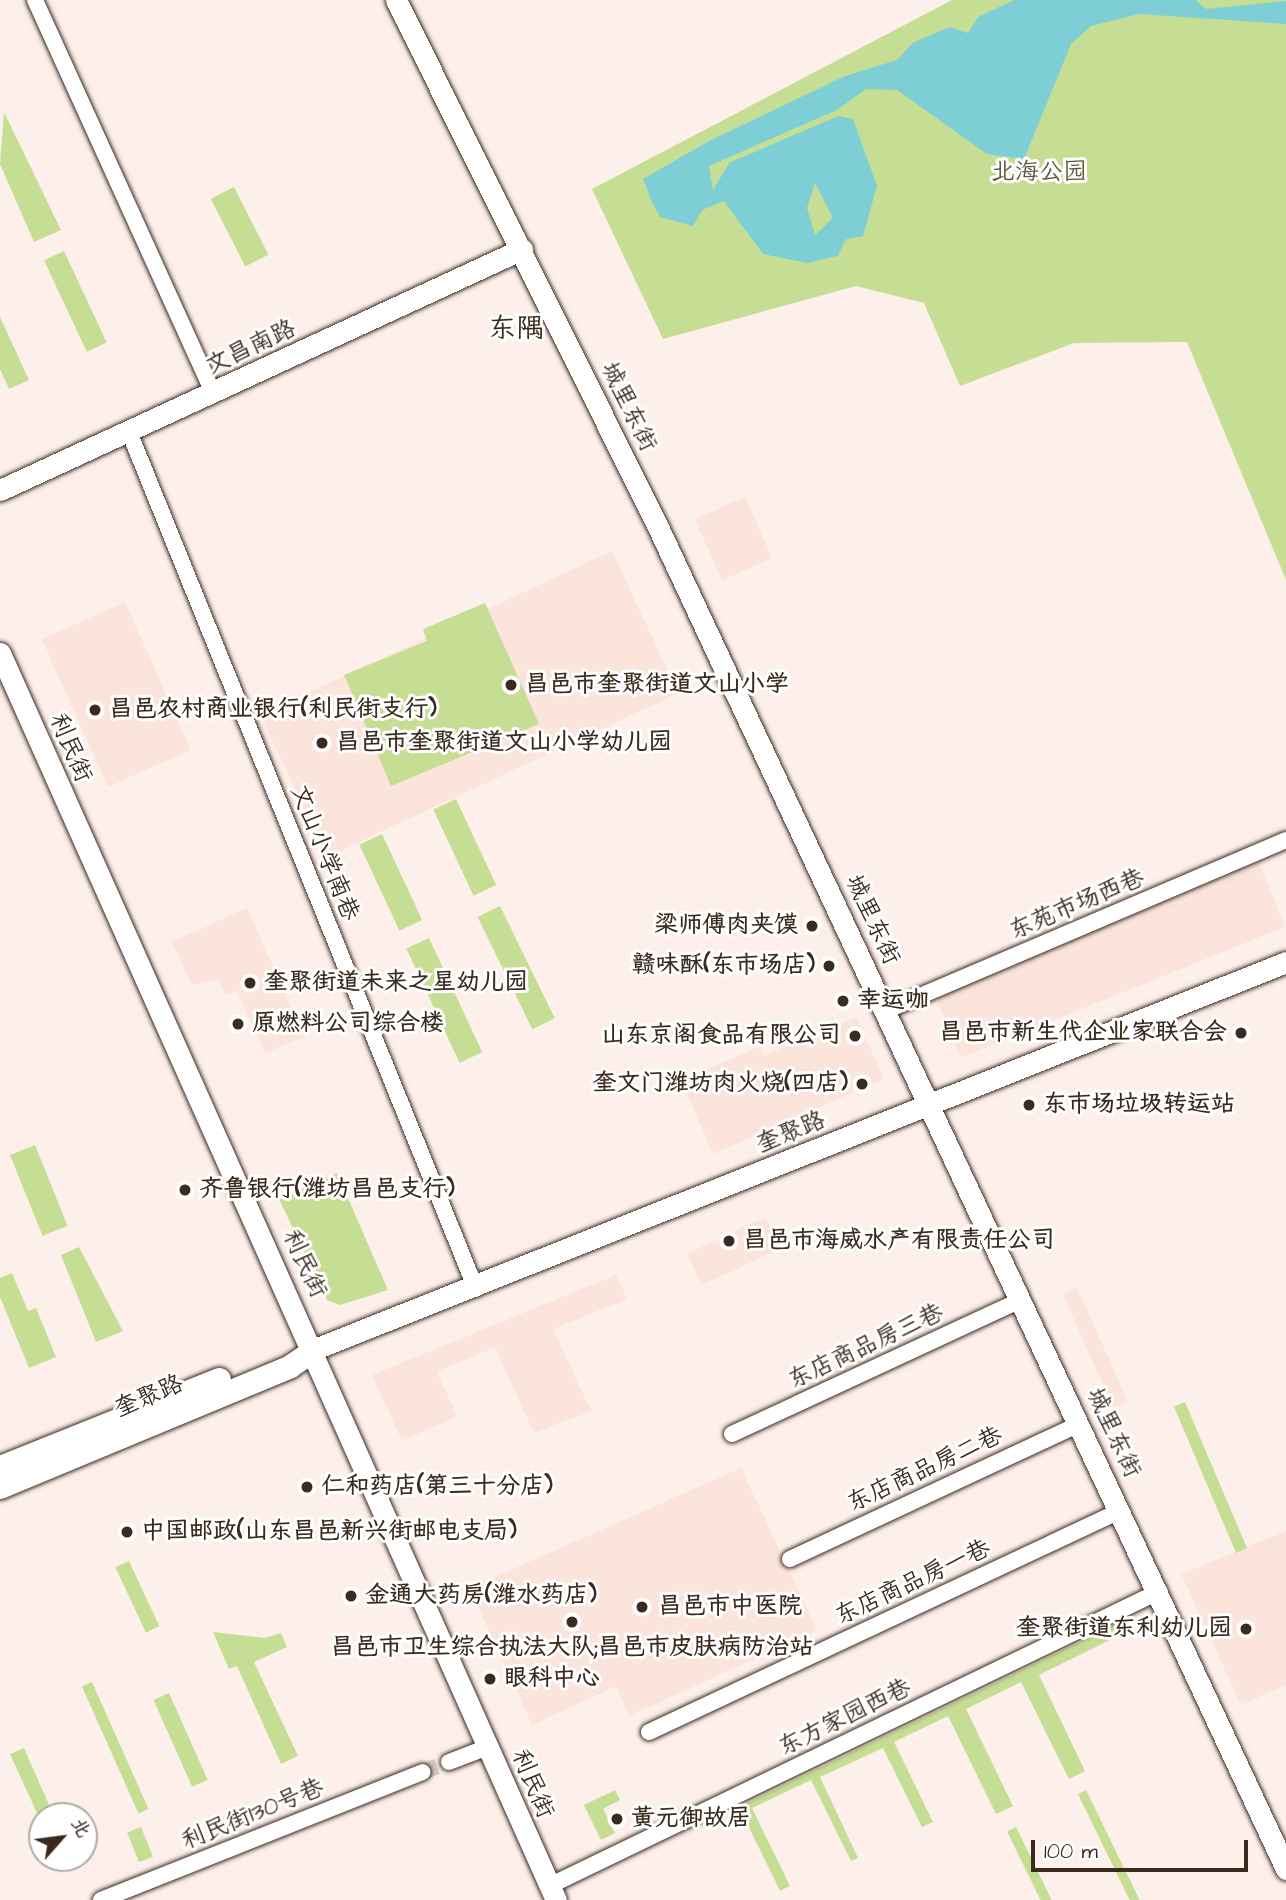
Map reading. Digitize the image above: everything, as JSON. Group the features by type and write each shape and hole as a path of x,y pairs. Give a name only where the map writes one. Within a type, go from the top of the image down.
{"main road":[{"name":"奎聚路","path":"0,1467 284,1352 315,1349"},
{"name":"奎聚路","path":"0,1487 290,1366 315,1349"}],"street":[{"path":"35,0 214,394"},
{"name":"城里东街","path":"396,0 522,249 885,1011 1019,1301 1160,1591 1286,1869"},
{"name":"文昌南路","path":"0,490 130,434 522,249"},
{"name":"文山小学南巷","path":"130,434 476,1289"},
{"name":"利民街","path":"0,653 315,1349 552,1893"},
{"name":"东苑市场西巷","path":"885,1011 1286,840"},
{"name":"奎聚路","path":"315,1349 476,1289 1286,962"},
{"name":"东店商品房三巷","path":"732,1434 1019,1301"},
{"name":"东店商品房二巷","path":"790,1559 1080,1424"},
{"name":"东店商品房一巷","path":"649,1732 1121,1511"},
{"name":"东方家园西巷","path":"552,1893 1160,1591"},
{"path":"449,1762 488,1747"},
{"name":"利民街130号巷","path":"101,1900 422,1772"}],"shaded area":[{"path":"745,497 772,558 722,581 695,519"},
{"name":"昌邑市奎聚街道文山小学","path":"612,551 678,693 327,857 260,715"},
{"path":"125,602 191,750 108,787 42,639"},
{"path":"1258,860 1285,927 960,1058 933,991"},
{"name":"奎聚街道未来之星幼儿园","path":"247,908 304,1037 265,1053 237,991 226,995 219,980 192,985 172,942"},
{"path":"856,1017 884,1079 713,1154 681,1080 759,1047 763,1056"},
{"path":"765,1217 780,1249 702,1285 687,1253"},
{"path":"616,1275 627,1299 553,1329 591,1411 534,1433 495,1347 437,1372 457,1416 402,1441 372,1375"},
{"path":"1077,1287 1128,1401 1113,1408 1062,1294"},
{"name":"昌邑市中医院","path":"741,1468 817,1630 629,1716 616,1686 532,1725 470,1588"},
{"name":"奎聚街道东利幼儿园","path":"1286,1531 1286,1685 1241,1705 1181,1574"}],"green space":[{"name":"北海公园","path":"952,0 1286,0 1286,580 1187,342 1074,343 960,386 924,303 856,286 663,339 592,189"},
{"path":"4,112 61,230 34,242 0,164"},
{"path":"234,187 269,255 245,267 211,199"},
{"path":"64,251 107,343 87,352 44,260"},
{"path":"0,317 29,380 9,389 0,369"},
{"path":"485,603 539,724 391,786 344,675 427,641 423,629"},
{"path":"456,799 496,885 473,896 433,810"},
{"path":"382,834 422,920 399,931 359,845"},
{"path":"500,906 555,1018 532,1029 478,917"},
{"path":"429,938 482,1052 460,1063 406,949"},
{"path":"35,1145 68,1226 43,1236 10,1155"},
{"path":"337,1173 388,1290 340,1305 327,1300 279,1199"},
{"path":"79,1247 123,1331 96,1342 61,1255"},
{"path":"12,1273 28,1311 36,1308 56,1357 29,1368 0,1297 0,1278"},
{"path":"1185,1402 1247,1548 1236,1553 1174,1407"},
{"path":"129,1561 159,1626 146,1633 115,1567"},
{"path":"1117,1624 1122,1634 1039,1675 1085,1771 1069,1779 1021,1682 966,1709 1013,1806 996,1814 948,1716 894,1742 933,1822 922,1827 883,1748 820,1777 858,1858 851,1861 811,1780 752,1808 790,1886 780,1891 739,1807"},
{"path":"213,1632 265,1638 281,1633 287,1647 254,1662 298,1756 281,1764 237,1666 229,1669"},
{"path":"92,1682 149,1809 138,1813 82,1686"},
{"path":"169,1693 208,1780 192,1787 153,1700"},
{"path":"24,1748 48,1802 32,1802 10,1754"},
{"path":"615,1790 620,1800 603,1809 615,1833 601,1840 584,1805"},
{"path":"1086,1790 1139,1900 1130,1900 1078,1794"},
{"path":"141,1827 153,1857 139,1862 127,1833"},
{"path":"1016,1827 1052,1900 1040,1900 1007,1831"}],"water":[{"name":"北海公园","path":"1014,0 1196,0 1206,9 1286,1 1286,24 1139,14 1091,26 1071,44 1024,159 987,154 897,90 866,89 837,110 709,166 713,190 729,163 838,116 853,119 877,186 863,236 846,239 838,256 807,263 763,254 724,201 702,210 693,226 660,217 643,179 709,141 845,76 897,60 914,42 950,27 968,33 978,17","holes":["815,183 833,218 815,235 807,208"]}],"tunnel":[{"path":"422,1772 449,1762"}],"place":[{"name":"昌邑市奎聚街道文山小学","path":"511,685"},
{"name":"昌邑农村商业银行(利民街支行)","path":"95,710"},
{"name":"昌邑市奎聚街道文山小学幼儿园","path":"322,743"},
{"name":"梁师傅肉夹馍","path":"812,926"},
{"name":"赣味酥(东市场店)","path":"829,966"},
{"name":"奎聚街道未来之星幼儿园","path":"250,983"},
{"name":"幸运咖","path":"843,1001"},
{"name":"原燃料公司综合楼","path":"238,1024"},
{"name":"昌邑市新生代企业家联合会","path":"1241,1033"},
{"name":"山东京阁食品有限公司","path":"855,1036"},
{"name":"奎文门潍坊肉火烧(四店)","path":"862,1084"},
{"name":"东市场垃圾转运站","path":"1029,1105"},
{"name":"齐鲁银行(潍坊昌邑支行)","path":"185,1190"},
{"name":"昌邑市海威水产有限责任公司","path":"729,1241"},
{"name":"仁和药店(第三十分店)","path":"307,1487"},
{"name":"中国邮政(山东昌邑新兴街邮电支局)","path":"127,1532"},
{"name":"金通大药房(潍水药店)","path":"351,1596"},
{"name":"昌邑市中医院","path":"642,1607"},
{"name":"昌邑市卫生综合执法大队;昌邑市皮肤病防治站","path":"572,1622"},
{"name":"奎聚街道东利幼儿园","path":"1246,1629"},
{"name":"眼科中心","path":"490,1679"},
{"name":"黄元御故居","path":"617,1819"}],"district":[{"name":"东隅","path":"516,329"}]}
